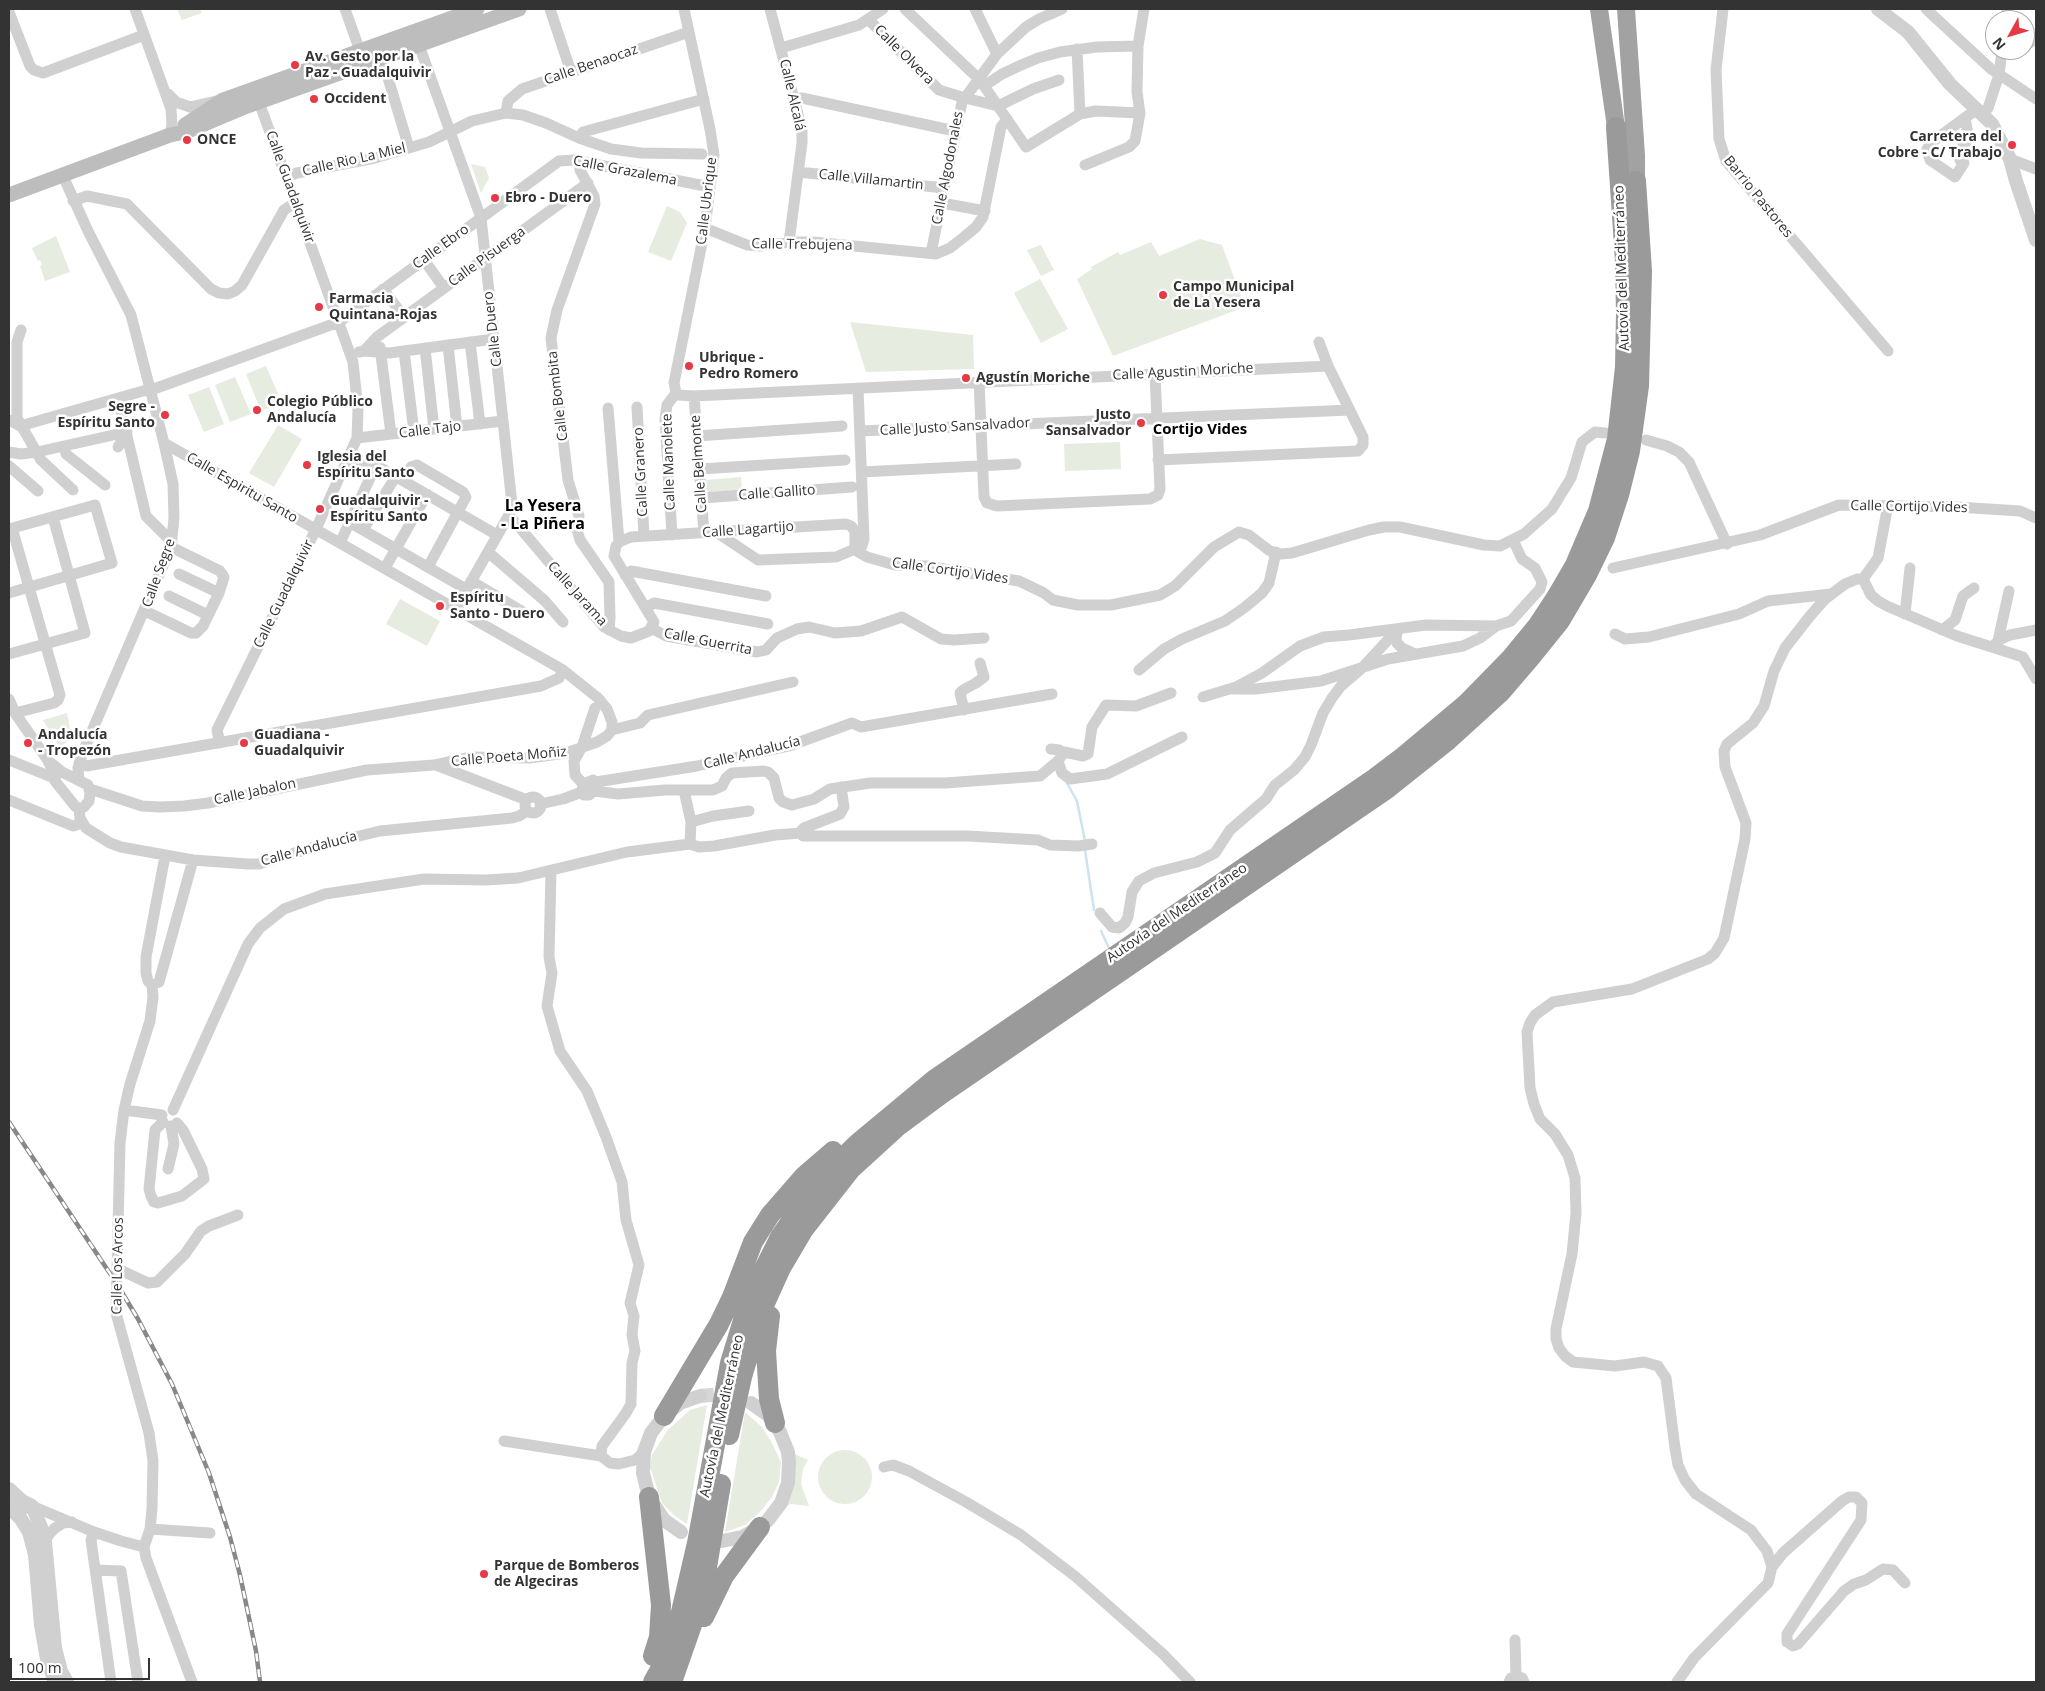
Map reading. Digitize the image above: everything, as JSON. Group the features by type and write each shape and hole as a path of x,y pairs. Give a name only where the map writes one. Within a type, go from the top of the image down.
{"highway":[{"path":"1600,9 1616,126"},
{"path":"1626,9 1636,155 1636,181"},
{"name":"Autovía del Mediterráneo","path":"1323,823 1466,704 1494,677 1548,611 1584,546 1605,488 1617,439 1625,367 1625,261 1616,126"},
{"name":"Autovía del Mediterráneo","path":"653,1682 662,1666 681,1612 697,1543 730,1363 744,1317 760,1277 780,1237 802,1204 823,1179 841,1158 891,1114 935,1079 1011,1036 1323,823 1419,763 1446,742 1501,692 1560,621 1597,556 1612,518 1625,475 1639,386 1642,271 1636,181"},
{"name":"Autovía del Mediterráneo","path":"673,1680 698,1608 710,1554 729,1438 742,1377 762,1310 781,1268 804,1228 851,1169 905,1122 1011,1036"},
{"path":"664,1416 719,1324 732,1297 753,1242 770,1215 804,1176 854,1134 878,1118 891,1114"},
{"path":"774,1423 766,1351 771,1316 788,1273 803,1246 843,1188 851,1169"},
{"path":"644,1682 659,1637 661,1605 649,1498"},
{"path":"673,1680 688,1666 706,1612 724,1576 760,1526"}],"main road":[{"path":"197,123 518,9"},
{"path":"9,195 170,135 185,132 223,100 473,10"}],"street":[{"path":"135,9 171,109 172,124 170,135"},
{"path":"345,9 360,51"},
{"path":"550,9 571,72"},
{"name":"Calle Ubrique","path":"676,393 674,383 705,228 714,155 684,9"},
{"name":"Calle Alcalá","path":"770,9 802,129 802,142 788,242"},
{"path":"781,48 859,25 883,9"},
{"path":"905,9 982,83 1026,147 1080,114 1096,111 1140,113"},
{"path":"975,9 997,54"},
{"name":"Calle Algodonales","path":"931,253 962,102 982,83 997,54 1026,27 1062,9"},
{"path":"1085,165 1129,146 1135,141 1140,113 1137,92 1138,46 1144,9"},
{"name":"Barrio Pastores","path":"1723,9 1716,70 1718,139 1722,154 1731,169 1888,351"},
{"path":"1878,9 1908,32 1942,76 1992,124 2010,159 2036,240"},
{"path":"1926,9 1991,69 2036,99"},
{"path":"9,12 30,66 34,70 43,73 144,35"},
{"name":"Calle Olvera","path":"869,20 939,90 998,106"},
{"name":"Calle Benaocaz","path":"506,113 508,101 522,89 689,32"},
{"name":"Calle Duero","path":"419,45 481,218 512,504 509,515 456,608"},
{"path":"982,83 1038,58 1077,49 1138,46"},
{"path":"1077,49 1080,114"},
{"path":"382,58 409,148"},
{"path":"1965,118 1968,134 1962,142 1967,146 1969,152 1960,160 1964,164 1955,176 1930,160 1927,150 1932,142 1965,118 1988,108 2000,75 2001,60"},
{"path":"998,106 1033,89 1059,80"},
{"path":"165,92 176,102 190,107 223,100"},
{"path":"795,99 802,98 955,131"},
{"path":"579,138 583,132 704,99"},
{"name":"Calle Guadalquivir","path":"220,742 217,730 316,529 357,438 355,372 351,354 259,102"},
{"path":"171,109 197,123"},
{"path":"506,113 523,115 611,149 641,153 702,154"},
{"name":"Calle Rio La Miel","path":"286,177 297,173 374,158 409,148 429,142 472,121 506,113"},
{"path":"931,253 950,248 976,227 984,217 1001,127 1007,119"},
{"path":"2010,159 2036,169"},
{"name":"Calle Grazalema","path":"543,172 559,160 579,161 710,187"},
{"name":"Calle Bombita","path":"579,161 580,170 594,196 595,204 557,310 551,338 568,480 579,516 577,530 580,540 609,582 609,630"},
{"name":"Calle Ebro","path":"20,426 151,390 339,322 543,172"},
{"name":"Calle Villamartin","path":"798,172 944,188"},
{"name":"Calle Segre","path":"63,176 73,200 131,315 173,484 172,545 145,612 68,773"},
{"name":"Calle Pisuerga","path":"364,350 377,337 588,183"},
{"path":"73,200 87,196 127,204 211,289 218,293 228,294 242,285 284,210 296,202"},
{"path":"942,203 985,211"},
{"name":"Calle Trebujena","path":"705,228 747,245 760,246 788,242 845,244 931,253"},
{"path":"424,260 444,288"},
{"path":"383,289 404,317"},
{"path":"21,330 17,342 17,418 41,460 73,490"},
{"path":"377,337 382,352 391,434"},
{"path":"351,354 364,350 382,352 404,351 494,339"},
{"path":"470,342 480,424"},
{"path":"1158,460 1354,452 1361,448 1364,441 1318,342"},
{"path":"448,345 457,427"},
{"path":"426,348 434,429"},
{"path":"404,351 414,432"},
{"name":"Calle Agustin Moriche","path":"676,393 678,395 694,396 1328,366"},
{"path":"979,382 984,494 985,501 993,506 1153,498 1158,495 1160,489 1155,374"},
{"path":"716,532 758,560 836,557 862,546 864,542 858,388"},
{"name":"Calle Manolete","path":"672,535 665,419 667,405 676,393"},
{"name":"Calle Belmonte","path":"694,396 704,533"},
{"path":"118,398 146,516 172,545 220,571 224,577 203,626 199,631 193,633 145,612"},
{"name":"Calle Granero","path":"637,407 644,536"},
{"path":"608,408 619,542 614,551 614,556 653,618 651,628"},
{"name":"Calle Justo Sansalvador","path":"860,431 1350,410"},
{"path":"9,420 20,426"},
{"name":"Calle Tajo","path":"357,438 504,421"},
{"path":"697,436 842,426"},
{"path":"9,452 20,454 37,452 127,432"},
{"path":"118,447 127,432"},
{"path":"1140,670 1164,649 1182,639 1225,621 1256,598 1269,583 1276,552 1292,553 1384,527 1400,527 1484,545 1500,546 1513,540 1524,534 1552,510 1571,478 1582,442 1595,432 1605,433"},
{"path":"1646,440 1667,446 1679,452 1689,462 1727,544"},
{"name":"Calle Espiritu Santo","path":"164,443 564,670 598,698 607,709 612,722 612,730"},
{"path":"64,446 66,454 105,484"},
{"path":"349,459 364,466 381,468 498,534"},
{"path":"700,469 845,460"},
{"path":"862,472 1016,464"},
{"path":"363,530 400,478 411,467 417,465 464,493 466,499 428,567"},
{"path":"9,466 38,491"},
{"path":"340,543 375,467"},
{"name":"Calle Gallito","path":"702,498 852,487"},
{"path":"384,568 427,494"},
{"path":"9,592 29,587 69,576 112,563 95,505 10,529 29,587 59,692 58,700 52,704 15,713"},
{"name":"Calle Cortijo Vides","path":"1613,568 1727,544 1760,535 1839,505 1888,505 2020,511 2036,518"},
{"path":"1863,579 1878,558 1888,505"},
{"name":"Calle Jarama","path":"509,515 592,614 609,630 621,636 631,638 644,634 651,628"},
{"path":"9,654 85,633 53,517"},
{"path":"349,522 428,567 523,612"},
{"name":"Calle Lagartijo","path":"619,542 631,537 846,524 855,531 855,550"},
{"name":"Calle Cortijo Vides","path":"855,550 867,557 895,565 926,566 1019,581 1053,600 1078,605 1111,605 1160,594 1175,586 1214,547 1239,532 1246,533 1270,551 1276,552"},
{"path":"1203,697 1229,689 1262,673 1300,646 1324,637 1426,625 1496,626 1506,624 1516,617 1542,586 1542,578 1539,572 1522,559 1513,540"},
{"path":"488,552 544,601 562,622"},
{"path":"1905,614 1910,568"},
{"path":"625,575 631,572 766,596"},
{"path":"179,574 218,593"},
{"path":"1772,1567 1767,1551 1751,1530 1696,1494 1685,1480 1678,1465 1666,1378 1658,1366 1644,1362 1616,1366 1573,1362 1559,1348 1556,1339 1556,1329 1572,1254 1576,1213 1575,1178 1568,1155 1555,1134 1540,1119 1534,1104 1530,1088 1528,1032 1530,1023 1535,1015 1553,1002 1632,989 1708,959 1718,950 1724,938 1745,839 1746,823 1726,766 1724,751 1727,744 1753,723 1764,706 1774,671 1785,648 1831,594 1845,584 1857,579 1863,579"},
{"path":"1863,579 1866,587 1878,602 1942,630 1995,644 2036,662"},
{"path":"1942,630 1955,620 1963,596 1974,588"},
{"path":"1995,644 2009,591"},
{"path":"1615,634 1625,638 1649,637 1739,614 1768,601 1831,594"},
{"path":"169,596 208,615"},
{"path":"646,608 654,603 768,624"},
{"name":"Calle Guerrita","path":"651,628 666,636 757,652 766,650 777,638 797,628 809,626 834,633 861,631 902,617 941,639 984,638"},
{"path":"1229,689 1256,689 1320,681 1388,659 1463,646 1480,638 1496,626"},
{"path":"1398,629 1396,638 1398,643 1402,648 1415,654"},
{"path":"1100,913 1112,927 1119,928 1128,917 1132,892 1139,881 1154,873 1197,862 1215,853 1235,826 1266,798 1275,785 1294,770 1305,757 1323,713 1332,698 1398,629"},
{"path":"1995,644 2010,635 2036,630"},
{"path":"2022,657 2036,679"},
{"path":"964,710 960,694 963,690 984,677 980,663"},
{"path":"9,800 73,826 82,823 79,809 56,783 68,773 87,766 541,686 559,678 564,670"},
{"name":"Calle Poeta Moñiz","path":"422,766 470,758 530,758 566,753 582,748 607,736 612,730 640,723 648,715 793,682"},
{"path":"594,708 582,748 574,761 575,775 589,788 618,794 713,790 722,786 726,778 732,773 764,771 774,778 779,798 783,802 792,805 814,799 830,789 870,782 974,782 1040,776 1066,752 1083,756 1088,754 1092,727 1106,705 1136,706 1171,693"},
{"name":"Calle Andalucía","path":"82,823 92,832 110,843 121,847 193,860 259,864 314,847 380,831 512,818 519,816 527,805 536,812 540,808 540,804 563,799 589,788 789,746 852,723 861,727 1052,694"},
{"path":"9,699 15,713 48,761 85,782 90,789 89,801 84,807 79,809"},
{"path":"1050,749 1059,750 1062,773 1070,779 1116,772 1182,737"},
{"path":"9,760 38,771 68,773"},
{"path":"38,771 44,770 48,761"},
{"path":"434,765 519,795 527,805"},
{"name":"Calle Jabalon","path":"90,789 142,806 168,807 208,803 367,770 422,766"},
{"path":"801,833 804,828 840,814 844,807 841,787"},
{"path":"684,790 691,822 690,844"},
{"path":"691,822 713,816 750,811"},
{"path":"124,1110 169,1119 184,1130 204,1172 204,1179 182,1196 158,1203 154,1202 149,1189 155,1130 169,1119 248,944 260,928 284,910 325,894 424,879 486,880 518,878 627,852 690,844 699,847 714,846 775,835 801,833 806,837 968,836 1038,840 1050,845 1079,846 1092,844"},
{"name":"Calle Los Arcos","path":"144,1546 150,1529 153,1461 149,1433 116,1313 120,1143 124,1110 150,1020 152,985 148,981 146,972 146,957 165,856"},
{"name":"Calle Los Arcos","path":"152,985 159,982 193,860"},
{"path":"551,871 549,957 552,973 547,1006 560,1051 587,1091 622,1182 626,1220 639,1265 630,1303 634,1316 632,1335 635,1351 632,1363 631,1404 602,1446 601,1456"},
{"path":"168,1169 174,1144 169,1119"},
{"path":"118,1269 148,1283 157,1282 185,1254 201,1231 209,1226 238,1216"},
{"path":"681,1532 664,1520 649,1498 643,1473 644,1452 651,1433 664,1416 680,1403 700,1396"},
{"path":"722,1541 742,1537 768,1520 781,1503 789,1473 788,1452 780,1432 764,1412 751,1403"},
{"path":"504,1440 601,1456 610,1462 619,1464 634,1460 644,1452"},
{"path":"884,1467 893,1465 909,1471 1021,1535 1076,1577 1163,1654 1190,1682"},
{"path":"9,1489 22,1501 32,1506 94,1532 120,1541 144,1546 154,1585 192,1682"},
{"path":"1676,1682 1694,1658 1768,1583 1772,1567 1783,1553 1829,1512 1849,1497 1856,1496 1862,1503 1861,1520 1791,1627 1786,1636 1787,1642 1793,1646 1798,1644 1844,1591 1883,1569 1892,1570 1905,1583"},
{"path":"32,1506 12,1510 29,1532 34,1555 42,1634 47,1659 55,1682"},
{"path":"32,1506 45,1542 55,1648 61,1671 67,1682"},
{"path":"45,1542 55,1528 63,1523 72,1522"},
{"path":"150,1529 210,1533"},
{"path":"94,1532 91,1540 112,1682"},
{"path":"95,1570 121,1571 138,1682"},
{"path":"1515,1640 1517,1680"}],"shaded area":[{"path":"177,9 200,9 202,13 182,20"},
{"path":"471,164 485,167 489,178 481,193"},
{"path":"667,206 680,212 687,223 671,261 648,252"},
{"path":"56,236 70,272 45,281 40,266 42,265 32,248"},
{"name":"Campo Municipal de La Yesera","path":"1200,239 1222,245 1245,307 1113,356 1077,279 1092,269 1091,267 1118,252 1120,255 1151,242 1159,256"},
{"path":"1041,245 1054,270 1041,276 1027,250"},
{"path":"1040,279 1068,329 1041,343 1014,293"},
{"path":"850,322 973,335 974,369 866,372"},
{"path":"266,366 282,403 261,411 246,374"},
{"path":"235,377 251,414 230,422 215,385"},
{"path":"209,387 224,424 204,432 188,395"},
{"path":"278,425 302,439 274,487 249,473"},
{"path":"1120,442 1121,469 1065,471 1064,444"},
{"path":"741,477 742,490 707,491 706,480"},
{"path":"400,599 440,621 427,646 386,624"},
{"path":"67,713 72,739 59,747 43,720"},
{"path":"707,1405 687,1524 675,1516 662,1503 650,1467 652,1455 667,1431 690,1410"},
{"path":"745,1412 762,1427 772,1443 781,1462 779,1482 772,1497 760,1512 745,1525 725,1532"},
{"path":"840,1450 850,1450 860,1454 868,1462 872,1477 868,1492 860,1500 850,1504 840,1504 830,1500 822,1492 818,1482 818,1472 822,1462 830,1454"},
{"path":"792,1453 808,1460 803,1469 801,1484 809,1506 791,1504 783,1507"}],"waterway":[{"path":"1067,783 1077,801 1085,841"},
{"path":"1085,850 1094,910"},
{"path":"1101,931 1110,950"}],"tunnel":[{"path":"700,1396 721,1394 731,1396"}],"railway":[{"path":"9,1122 117,1284 138,1319 172,1384 209,1473 230,1537 256,1651 260,1682"}],"place":[{"name":"Av. Gesto por la Paz - Guadalquivir","path":"295,65"},
{"name":"Occident","path":"314,99"},
{"name":"ONCE","path":"187,140"},
{"name":"Carretera del Cobre - C/ Trabajo","path":"2012,145"},
{"name":"Ebro - Duero","path":"495,198"},
{"name":"Campo Municipal de La Yesera","path":"1163,295"},
{"name":"Farmacia Quintana-Rojas","path":"319,307"},
{"name":"Ubrique - Pedro Romero","path":"689,366"},
{"name":"Agustín Moriche","path":"966,378"},
{"name":"Colegio Público Andalucía","path":"257,410"},
{"name":"Segre - Espíritu Santo","path":"165,415"},
{"name":"Justo Sansalvador","path":"1141,423"},
{"name":"Iglesia del Espíritu Santo","path":"307,465"},
{"name":"Guadalquivir - Espíritu Santo","path":"320,509"},
{"name":"Espíritu Santo - Duero","path":"440,606"},
{"name":"Andalucía - Tropezón","path":"28,743"},
{"name":"Guadiana - Guadalquivir","path":"244,743"},
{"name":"Parque de Bomberos de Algeciras","path":"484,1574"}],"district":[{"name":"Cortijo Vides","path":"1200,430"},
{"name":"La Yesera - La Piñera","path":"543,515"}]}
